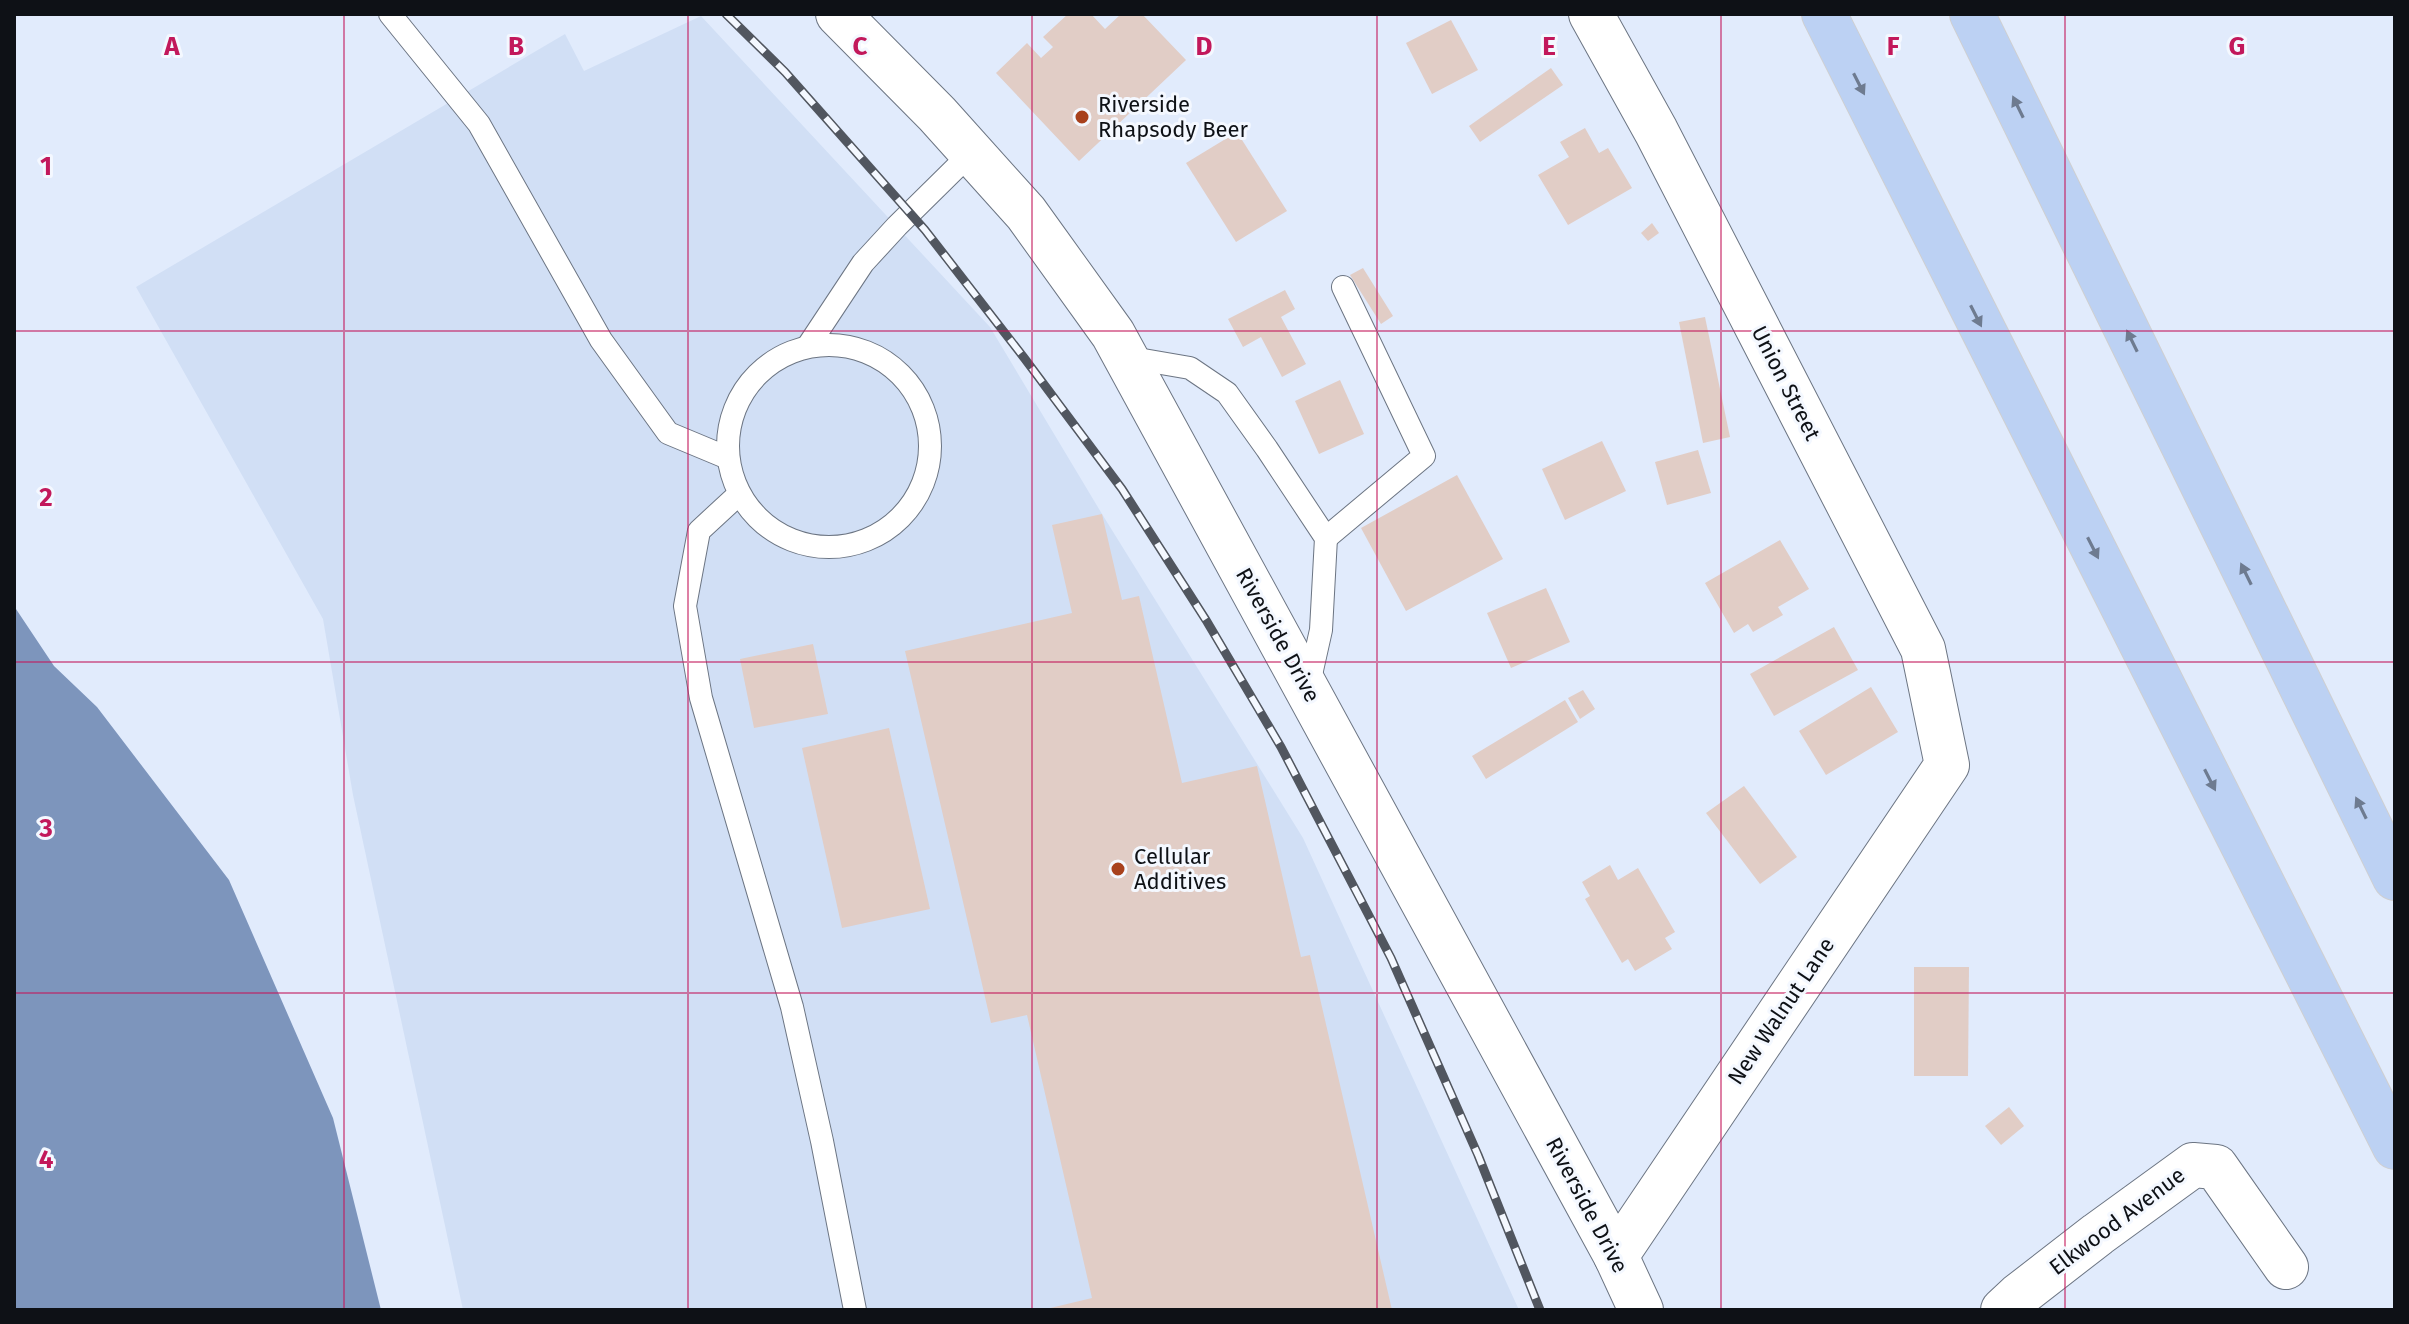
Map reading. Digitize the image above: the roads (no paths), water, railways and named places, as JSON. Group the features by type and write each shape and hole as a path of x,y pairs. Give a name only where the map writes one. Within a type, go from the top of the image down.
{"highway":[{"path":"1824,14 2395,1147"},
{"path":"1972,14 2395,878"}],"street":[{"name":"Riverside Drive","path":"838,14 937,114 1026,213 1113,334 1616,1256 1641,1310"},
{"name":"Union Street","path":"1591,14 1656,131 1923,649 1947,765"},
{"name":"New Walnut Lane","path":"1616,1256 1947,765"},
{"name":"Elkwood Avenue","path":"2003,1310 2086,1243 2193,1165 2216,1167 2286,1267"}],"lane":[{"path":"390,14 479,124 601,340 668,433 728,458"},
{"path":"808,346 863,263 971,153"},
{"path":"1326,538 1424,456 1343,287"},
{"path":"808,346 846,346 881,358 910,383 927,416 932,454 922,490 900,520 869,540 832,548 794,542 762,523 739,494 728,458 731,421 746,386 773,361 808,346"},
{"path":"1126,357 1190,368 1227,393 1326,538 1321,630 1308,689"},
{"path":"739,494 699,531 685,606 701,698 792,1007 855,1310"}],"water":[{"path":"14,606 54,666 97,707 229,880 333,1118 381,1310 14,1310"}],"railway":[{"path":"726,14 785,72 925,230 1122,489 1206,620 1281,747 1391,958 1478,1155 1540,1310"}],"place":[{"name":"Riverside Rhapsody Beer","path":"1082,117"},
{"name":"Cellular Additives","path":"1118,869"}]}
